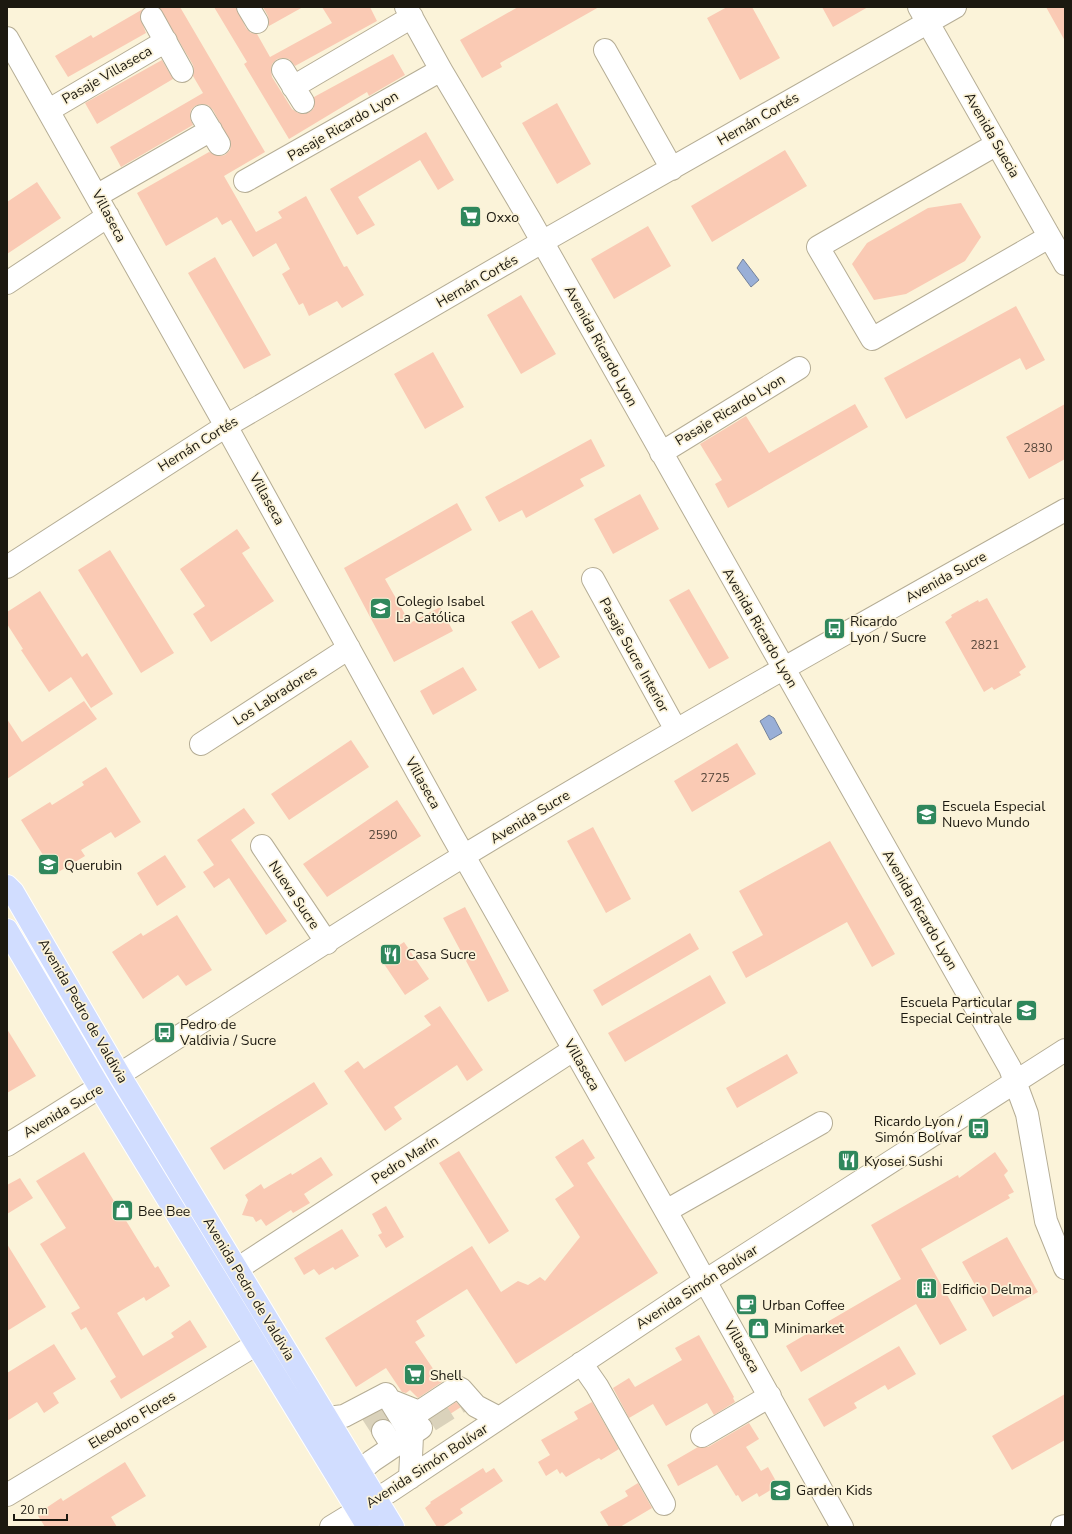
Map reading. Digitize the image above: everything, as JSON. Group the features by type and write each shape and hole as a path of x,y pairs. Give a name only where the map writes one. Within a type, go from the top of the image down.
{"main road":[{"name":"Avenida Pedro de Valdivia","path":"9,892 394,1527"},
{"name":"Avenida Pedro de Valdivia","path":"7,930 100,1088 363,1519"}],"street":[{"name":"Hernán Cortés","path":"7,567 226,426 672,168 923,15 955,7"},
{"name":"Avenida Ricardo Lyon","path":"409,12 441,70 542,242 782,669 1010,1068 1027,1114 1046,1221 1065,1268"},
{"path":"293,86 409,12"},
{"name":"Avenida Suecia","path":"923,15 1065,264"},
{"name":"Pasaje Villaseca","path":"152,17 182,71"},
{"name":"Villaseca","path":"7,38 98,195 108,216 226,426 463,856 666,1211 842,1527"},
{"name":"Pasaje Villaseca","path":"48,110 166,41"},
{"path":"605,50 672,168"},
{"name":"Pasaje Ricardo Lyon","path":"245,181 441,70"},
{"path":"98,195 211,130"},
{"path":"997,144 818,247 872,339 1050,237"},
{"path":"7,283 108,216"},
{"name":"Pasaje Ricardo Lyon","path":"661,453 799,368"},
{"name":"Avenida Sucre","path":"7,1144 120,1076 463,856 782,669 1065,510"},
{"name":"Pasaje Sucre Interior","path":"592,579 676,730"},
{"name":"Los Labradores","path":"201,744 349,648"},
{"name":"Nueva Sucre","path":"262,846 327,943"},
{"name":"Pedro Marín","path":"237,1269 573,1050"},
{"name":"Avenida Simón Bolívar","path":"331,1527 363,1519 377,1499 705,1281 1065,1050"},
{"path":"666,1211 821,1123"},
{"name":"Eleodoro Flores","path":"7,1495 257,1344"},
{"path":"581,1363 598,1386 664,1504"},
{"path":"360,1471 372,1461 388,1439 422,1423 449,1390 457,1387 461,1389 476,1406 499,1418"},
{"path":"328,1418 344,1416 368,1408 386,1394 389,1400 422,1423"},
{"path":"702,1436 770,1396"},
{"path":"418,1473 422,1423"}],"water":[{"path":"743,259 759,280 751,287 737,268"},
{"path":"769,715 774,718 782,733 770,740 760,721"}],"building":[{"path":"159,7 180,7 265,152 224,176 256,232 282,218 278,212 306,196 344,267 347,266 364,295 342,308 337,301 309,316 303,303 299,305 282,274 290,269 276,243 253,257 231,220 222,225 217,217 166,246 137,193 209,152 219,156 225,155 230,150 231,143 213,110 208,105 201,104 195,106 191,110 190,117 193,125 121,167 110,147 203,93 193,76 193,65"},
{"path":"214,7 236,7 246,28 251,33 257,34 270,57 332,23 322,7 370,7 377,21 295,66 289,59 283,58 277,59 272,64 272,77 292,109 298,113 304,114 310,112 314,108 314,97 393,54 405,75 369,96 367,92 289,139 244,64 247,62"},
{"path":"263,7 303,7 269,26 268,16"},
{"path":"518,7 599,7 500,63 502,67 482,78 460,40"},
{"path":"727,7 752,7 780,58 740,80 707,18"},
{"path":"822,7 868,7 833,27"},
{"path":"1046,7 1065,7 1065,41"},
{"path":"143,9 140,17 146,33 68,77 55,56 91,35 93,38"},
{"path":"162,60 173,79 97,124 85,103"},
{"path":"557,103 591,164 557,184 522,123"},
{"path":"426,132 454,180 438,190 420,160 358,197 375,225 357,235 330,189"},
{"path":"785,150 807,186 712,242 691,206"},
{"path":"37,182 61,218 7,254 7,202"},
{"path":"961,203 981,237 965,261 906,294 874,300 852,264 867,243 928,208"},
{"path":"648,226 671,266 614,299 591,259"},
{"path":"215,257 271,355 244,369 188,273"},
{"path":"521,295 556,354 521,374 487,315"},
{"path":"1016,306 1045,360 1026,370 1020,358 906,419 884,378"},
{"path":"433,352 464,407 425,429 394,374"},
{"path":"855,404 868,427 728,508 715,484 722,480 700,444 746,416 769,453"},
{"path":"1065,404 1065,459 1029,479 1006,437"},
{"path":"591,439 605,466 580,479 584,486 526,518 522,510 499,522 485,497"},
{"path":"640,494 659,529 613,554 594,519"},
{"path":"457,503 472,530 385,579 410,623 440,607 453,631 394,662 344,568"},
{"path":"237,529 250,548 242,553 274,601 211,642 193,614 205,606 180,569"},
{"path":"110,550 174,653 141,673 78,570"},
{"path":"689,589 729,658 709,669 669,600"},
{"path":"40,591 82,657 87,653 113,694 91,708 71,677 49,692 21,650 23,649 7,624 7,612"},
{"path":"987,598 1026,667 1019,672 1021,675 994,690 992,687 984,692 945,622 952,617 951,615 978,600 979,602"},
{"path":"532,610 560,657 539,669 511,622"},
{"path":"463,667 477,690 433,715 420,691"},
{"path":"84,701 97,719 7,779 7,719 22,742"},
{"path":"351,740 369,767 289,820 271,794"},
{"path":"737,743 756,774 692,812 674,781"},
{"path":"106,767 141,822 115,838 111,832 81,850 85,856 55,874 21,820 50,802 52,805 84,785 82,782"},
{"path":"397,800 421,836 327,897 303,864"},
{"path":"244,808 255,823 231,840 287,921 266,935 229,878 214,888 203,872 214,865 197,840"},
{"path":"593,827 631,899 606,913 567,841"},
{"path":"830,841 895,954 872,967 847,922 746,978 732,952 763,935 739,891"},
{"path":"165,855 186,887 157,906 137,873"},
{"path":"465,907 509,991 488,1002 443,918"},
{"path":"177,915 212,970 186,986 178,975 143,999 112,952 141,933 143,936"},
{"path":"690,933 699,949 602,1006 593,990"},
{"path":"404,942 429,979 405,995 380,958"},
{"path":"710,975 726,1003 625,1062 608,1033"},
{"path":"440,1006 483,1070 467,1081 457,1065 394,1107 402,1119 385,1131 344,1071 358,1061 364,1069 431,1025 424,1016"},
{"path":"7,1029 36,1076 7,1093"},
{"path":"787,1054 798,1073 737,1108 726,1088"},
{"path":"314,1082 328,1104 224,1170 210,1148"},
{"path":"583,1139 595,1158 587,1163 658,1273 516,1364 467,1289 416,1321 425,1336 415,1342 442,1382 418,1398 410,1390 406,1393 402,1392 386,1368 356,1387 325,1338 472,1246 501,1292 518,1281 528,1285 540,1277 545,1281 580,1237 555,1199 574,1186 555,1157"},
{"path":"459,1151 509,1231 489,1244 439,1163"},
{"path":"84,1152 155,1268 158,1266 170,1286 146,1301 144,1297 117,1313 143,1356 174,1337 171,1333 190,1320 207,1347 121,1399 110,1381 116,1377 86,1327 81,1330 71,1313 80,1308 40,1244 66,1228 36,1181"},
{"path":"995,1152 1008,1171 1004,1175 1014,1192 1008,1195 1010,1198 921,1249 967,1330 940,1345 916,1304 801,1372 786,1346 901,1279 871,1225 958,1175 959,1178"},
{"path":"321,1157 333,1175 304,1194 310,1203 293,1213 291,1210 266,1226 261,1219 256,1222 253,1217 242,1215 248,1200 245,1195 261,1184 264,1189 291,1173 292,1175"},
{"path":"20,1178 33,1198 7,1214 7,1185"},
{"path":"386,1206 404,1237 386,1248 378,1235 382,1233 372,1214"},
{"path":"342,1229 359,1256 335,1270 333,1267 319,1275 314,1269 304,1275 294,1258"},
{"path":"1007,1237 1038,1292 993,1317 962,1262"},
{"path":"7,1244 46,1307 7,1331"},
{"path":"699,1335 734,1397 735,1402 714,1415 707,1403 666,1426 653,1404 629,1418 613,1388 629,1378 635,1387 682,1360 675,1348"},
{"path":"54,1344 76,1379 53,1393 59,1403 44,1413 37,1402 7,1421 7,1373"},
{"path":"899,1346 916,1374 888,1390 885,1385 854,1403 857,1408 824,1427 808,1399"},
{"path":"1065,1394 1065,1440 1012,1470 992,1436"},
{"path":"456,1402 461,1407 433,1425 430,1420"},
{"path":"592,1402 619,1449 601,1460 599,1458 566,1477 562,1472 560,1474 557,1469 546,1476 538,1462 550,1455 541,1440 578,1419 574,1412"},
{"path":"381,1410 387,1420 377,1420 372,1425 371,1429 365,1419"},
{"path":"749,1423 759,1439 746,1447 761,1471 768,1467 777,1483 772,1486 774,1488 759,1497 757,1493 742,1502 738,1495 736,1496 717,1465 678,1486 667,1465 698,1447 708,1447"},
{"path":"125,1462 146,1496 111,1517 117,1527 45,1527 37,1514 61,1498 63,1501"},
{"path":"483,1468 486,1473 494,1468 503,1481 460,1509 463,1513 442,1527 437,1527 425,1508 431,1503 430,1502"},
{"path":"638,1483 652,1508 620,1527 609,1527 600,1512 628,1496 625,1491"}],"tunnel":[{"path":"430,1421 468,1397"},
{"path":"370,1411 383,1431"}],"place":[{"name":"Oxxo","path":"471,217"},
{"name":"Colegio Isabel La Católica","path":"381,609"},
{"name":"Ricardo Lyon / Sucre","path":"835,629"},
{"name":"Escuela Especial Nuevo Mundo","path":"927,814"},
{"name":"Querubin","path":"48,865"},
{"name":"Casa Sucre","path":"391,954"},
{"name":"Escuela Particular Especial Ceintrale","path":"1027,1010"},
{"name":"Pedro de Valdivia / Sucre","path":"164,1032"},
{"name":"Ricardo Lyon / Simón Bolívar","path":"978,1129"},
{"name":"Kyosei Sushi","path":"849,1161"},
{"name":"Bee Bee","path":"122,1211"},
{"name":"Edificio Delma","path":"926,1289"},
{"name":"Urban Coffee","path":"746,1305"},
{"name":"Minimarket","path":"759,1328"},
{"name":"Shell","path":"414,1375"},
{"name":"Garden Kids","path":"780,1490"}]}
